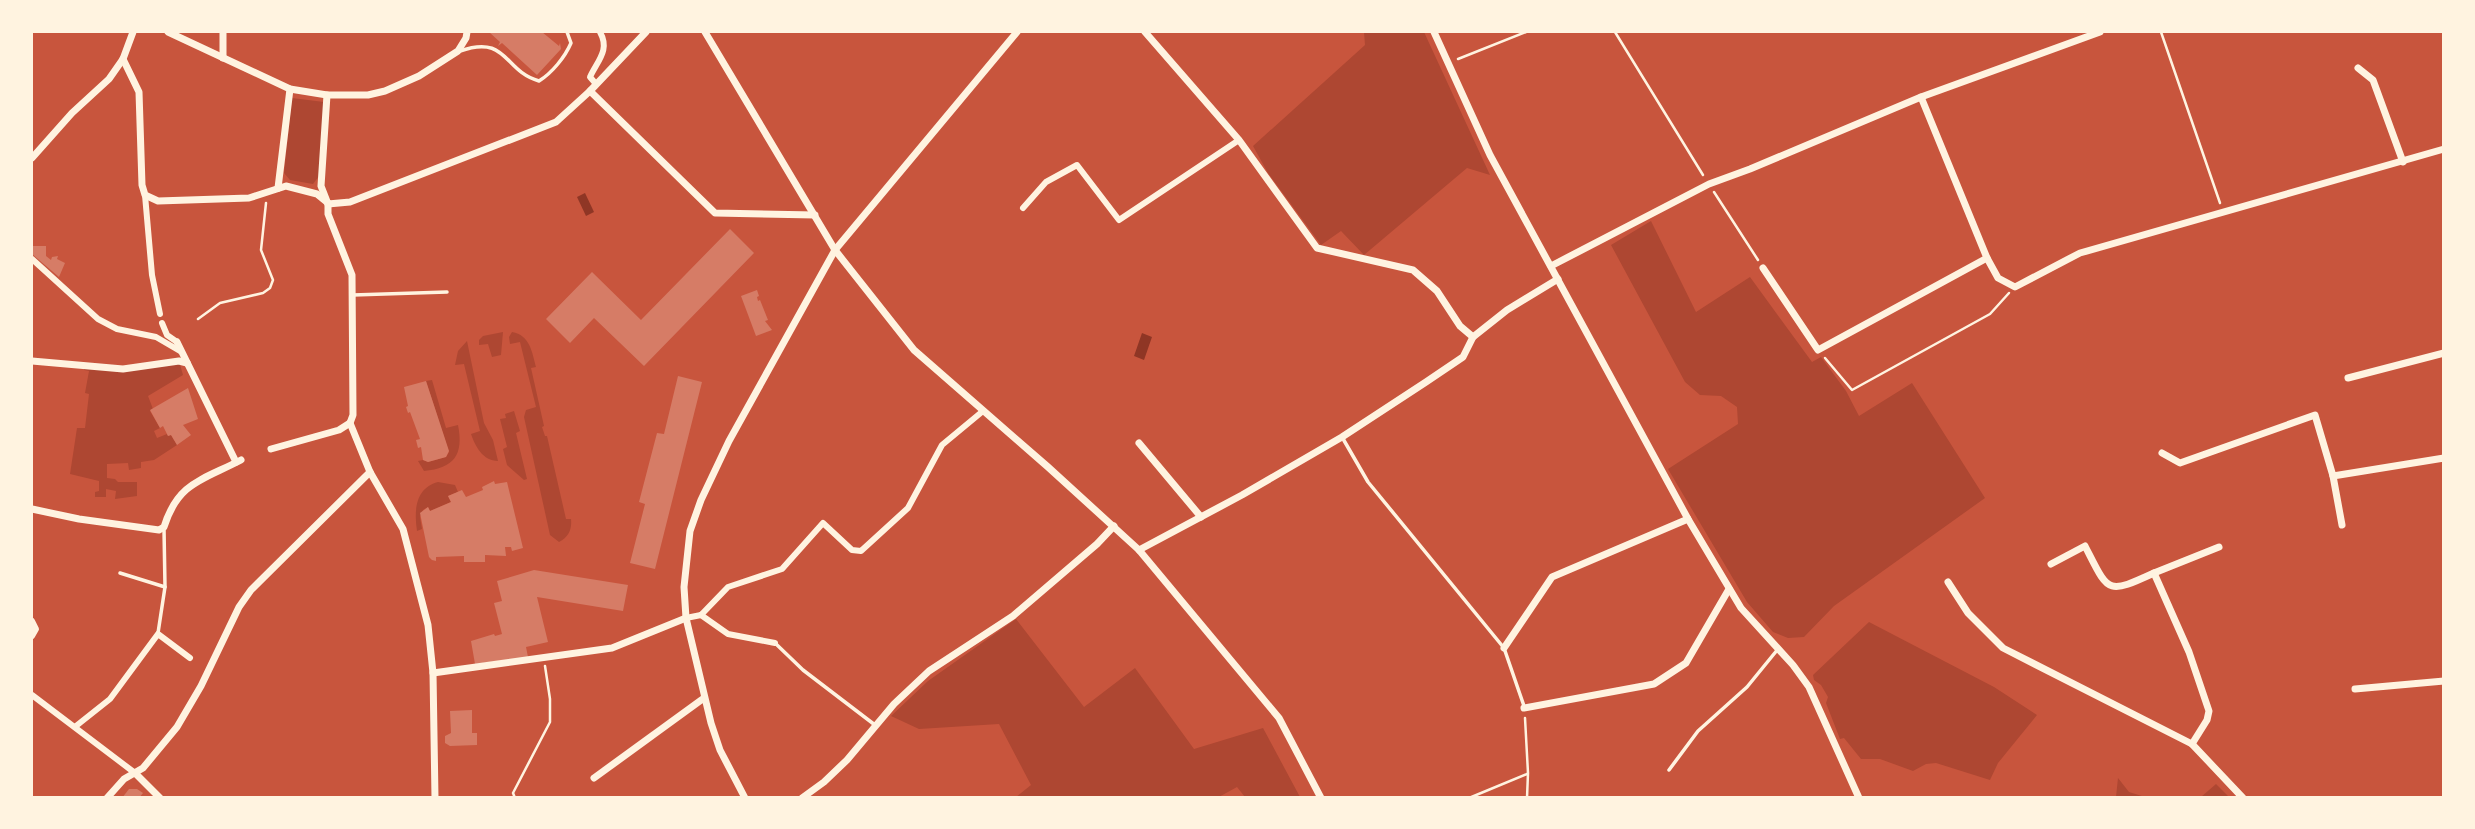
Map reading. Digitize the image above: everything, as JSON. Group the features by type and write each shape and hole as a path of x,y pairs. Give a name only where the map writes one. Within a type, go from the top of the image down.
{"street":[{"path":"32,159 72,113 109,79 123,59 133,32"},
{"path":"168,32 290,89 327,95 368,95 385,91 419,76 458,51 467,32"},
{"path":"223,32 223,58"},
{"path":"596,84 590,77 604,51 600,32"},
{"path":"145,195 158,201 249,198 286,186 310,191 328,204 351,202 556,122 590,91 646,32"},
{"path":"705,32 835,250 914,350 1139,550 1279,718 1321,797"},
{"path":"745,797 720,750 704,698 685,618 684,586 690,531 701,500 729,441 835,250 1017,32"},
{"path":"1145,32 1239,140 1318,248 1413,270 1437,290 1460,326 1473,337"},
{"path":"1434,32 1490,155 1688,519 1741,608 1809,687 1859,797"},
{"path":"1551,266 1709,184 1921,97 2081,35 2100,32"},
{"path":"123,59 139,92 142,185 152,275 160,314"},
{"path":"2358,68 2373,80 2403,162"},
{"path":"278,188 290,89"},
{"path":"590,91 715,213 815,215"},
{"path":"271,449 339,430 350,423 353,415 352,275 328,214 328,204 321,186 327,95"},
{"path":"1921,97 1987,258 1998,278 2015,287 2080,253 2444,149"},
{"path":"1023,208 1046,182 1077,165 1119,220 1239,140"},
{"path":"1763,268 1818,350 1987,258"},
{"path":"32,259 98,319 117,329 156,337 180,351"},
{"path":"1139,550 1342,437 1463,357 1473,337 1507,310 1558,279"},
{"path":"32,512 159,530 164,527 170,508 180,493 238,461 177,342 167,335 162,323"},
{"path":"2348,378 2444,353"},
{"path":"32,361 123,369 179,361 187,363"},
{"path":"433,673 612,648 685,618 701,615 728,587 782,569 823,523 852,550 861,551 908,508 942,445 983,411"},
{"path":"2162,453 2179,463 2315,415 2333,476 2342,525"},
{"path":"350,423 370,472 407,541 428,625 433,673 435,797"},
{"path":"1139,443 1200,517"},
{"path":"2333,476 2444,458"},
{"path":"107,797 124,779 143,768 177,727 201,686 239,607 251,590 370,472"},
{"path":"1504,648 1552,577 1688,519"},
{"path":"802,797 824,782 848,760 875,725 929,671 1013,616 1097,544 1114,526"},
{"path":"2051,564 2085,547 2103,581 2115,588 2123,588 2219,547"},
{"path":"2154,573 2189,652 2209,711 2207,720 2192,744"},
{"path":"1948,582 1968,613 2003,648 2192,744 2243,797"},
{"path":"1524,708 1654,684 1686,663 1730,589"},
{"path":"701,615 728,635 775,643"},
{"path":"32,621 36,629 32,636"},
{"path":"76,726 110,699 158,634 190,658"},
{"path":"202,664 211,665"},
{"path":"2354,689 2444,681"},
{"path":"32,695 123,762 160,797"},
{"path":"594,778 704,698"}],"lane":[{"path":"458,51 477,45 487,46 495,49 530,78 539,80 547,76 568,49 571,43 567,32"},
{"path":"353,296 447,292"},
{"path":"1342,437 1368,482 1504,648 1524,708"},
{"path":"158,634 165,587 164,527"},
{"path":"120,573 165,587"},
{"path":"775,643 803,670 875,725"},
{"path":"1669,770 1699,731 1747,687 1778,649"}],"path":[{"path":"1447,64 1526,32"},
{"path":"1615,32 1763,268"},
{"path":"2161,32 2223,213"},
{"path":"198,319 220,303 263,293 270,288 273,280 261,250 268,191"},
{"path":"1818,350 1852,390 1990,314 2015,287"},
{"path":"516,797 513,793 550,722 550,699 543,659"},
{"path":"1524,708 1527,797"},
{"path":"1469,797 1528,773"}],"shaded area":[{"path":"1364,32 1424,32 1490,175 1467,168 1364,255 1341,231 1321,245 1268,173 1253,146 1365,45"},
{"path":"292,98 324,102 319,176 313,184 290,180 284,173"},
{"path":"585,193 594,212 586,216 577,197"},
{"path":"1651,221 1696,312 1750,277 1812,362 1821,357 1846,391 1859,416 1912,383 1985,498 1834,606 1804,637 1788,638 1773,632 1747,602 1668,469 1738,424 1737,407 1721,396 1700,395 1685,382 1611,245"},
{"path":"503,332 501,355 492,357 488,344 479,345 479,340 483,336"},
{"path":"512,332 523,337 531,350 536,367 531,368 544,426 542,427 547,436 566,519 571,519 569,532 559,542 550,535 524,417 526,410 536,407 520,342 510,344 509,337"},
{"path":"1142,333 1152,337 1144,360 1134,356"},
{"path":"467,341 484,423 493,440 498,461 484,456 471,434 480,431 464,364 455,365 458,351"},
{"path":"179,361 183,375 148,396 153,409 150,411 160,428 154,431 157,438 171,435 177,445 154,460 141,462 141,468 129,470 128,463 107,464 107,478 118,482 137,482 137,496 115,499 116,491 106,489 106,497 95,497 95,492 99,491 99,481 70,474 77,428 85,428 89,394 85,393 89,371 84,370 84,365 123,369"},
{"path":"432,380 446,428 458,425 459,444 458,452 450,463 424,471 418,461 428,462 446,457 449,452 426,381"},
{"path":"514,411 520,431 516,433 527,479 524,480 507,465 503,449 507,447 500,419 506,418 505,414"},
{"path":"438,482 455,485 458,492 448,496 451,502 430,511 428,507 423,510 420,517 422,529 417,531 416,508 420,495 430,485"},
{"path":"1016,619 1084,707 1135,668 1194,749 1263,728 1300,797 1245,797 1237,787 1217,798 1016,797 1031,785 999,724 919,729 891,716 928,681"},
{"path":"1869,622 1994,687 2037,715 1998,763 1990,780 1936,763 1926,764 1913,771 1880,759 1861,759 1844,738 1840,739 1826,703 1828,697 1813,675"},
{"path":"2118,778 2129,792 2145,797 2116,797"},
{"path":"2216,784 2229,797 2201,797"}],"building":[{"path":"489,32 542,32 559,46 560,43 561,49 537,75 502,43 498,46 500,42"},
{"path":"730,229 754,253 644,366 594,318 570,343 546,319 592,272 641,320"},
{"path":"32,246 46,246 46,256 51,260 52,257 58,256 57,259 65,263 59,277 32,254"},
{"path":"757,290 758,301 760,300 768,320 765,321 772,330 756,336 741,296"},
{"path":"678,376 702,382 655,569 630,563 645,504 639,502 657,433 664,434"},
{"path":"426,381 449,451 446,457 428,462 423,460 421,447 418,448 416,440 420,439 406,407 404,387"},
{"path":"188,388 198,419 183,425 191,435 177,445 163,426 160,428 150,410"},
{"path":"494,481 495,484 507,482 523,548 512,551 511,547 505,547 506,556 485,555 485,562 464,562 464,556 436,557 436,561 432,560 429,557 420,513 428,507 430,511 451,502 448,496 462,490 466,497 483,490 482,487"},
{"path":"534,570 628,585 623,611 537,597 548,642 526,647 528,657 475,664 471,641 502,634 494,603 502,601 497,581"},
{"path":"472,710 472,733 477,733 477,745 450,746 445,743 445,736 451,733 450,711"},
{"path":"129,789 137,789 143,793 139,798 122,798"}]}
